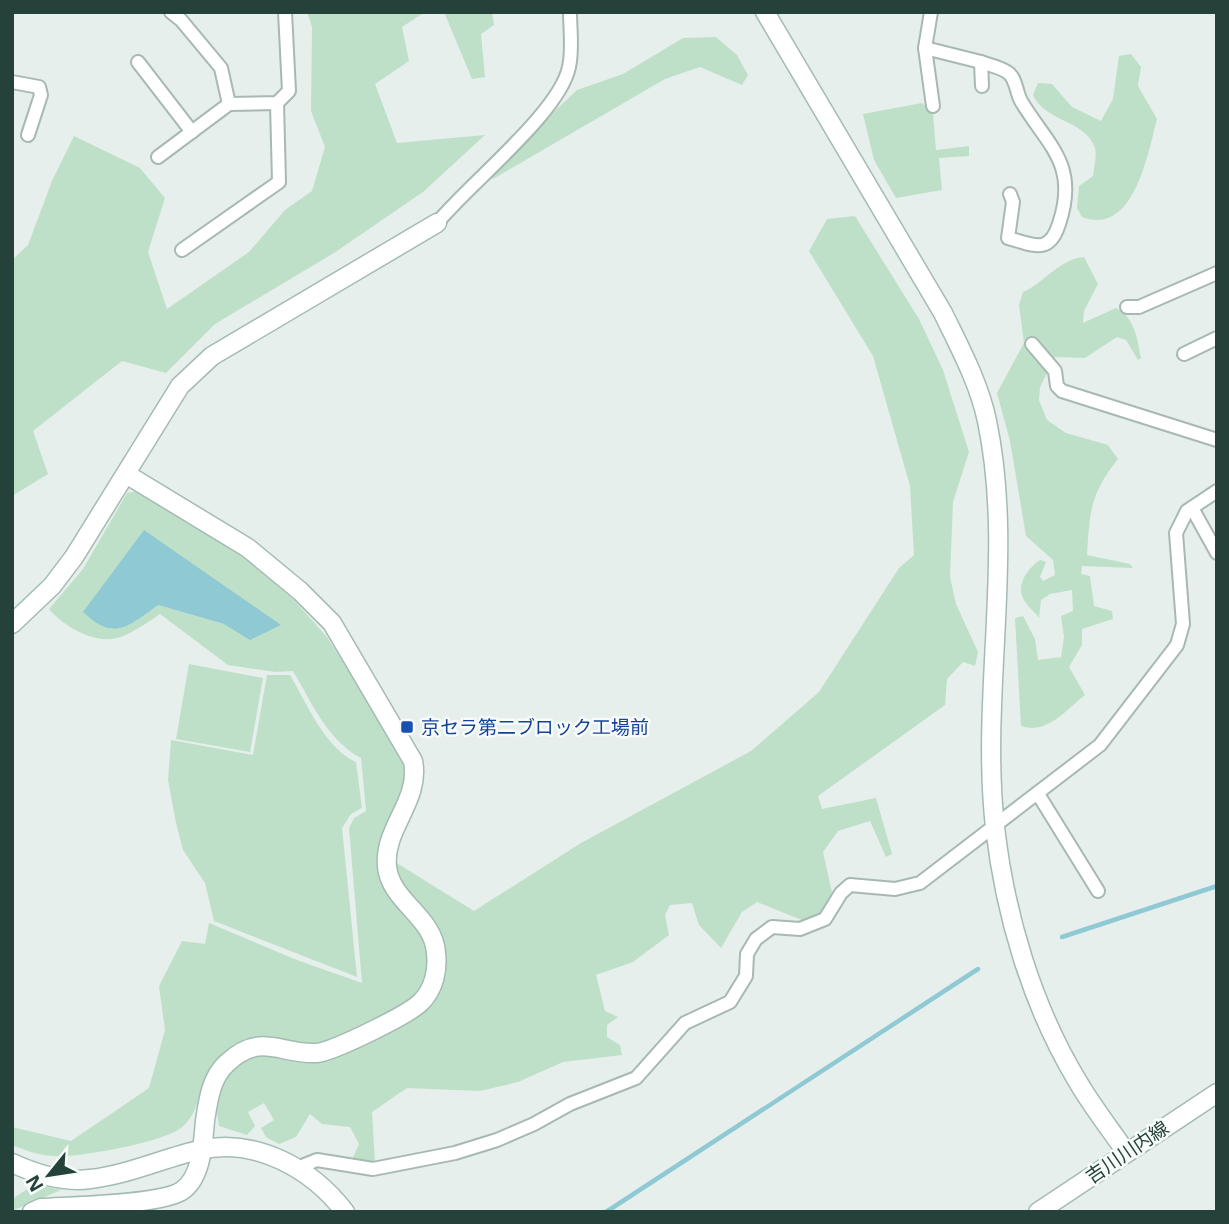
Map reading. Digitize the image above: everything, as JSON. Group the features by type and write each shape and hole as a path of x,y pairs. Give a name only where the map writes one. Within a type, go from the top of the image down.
{"street":[{"path":"171,12 221,68 229,104"},
{"path":"158,157 229,104 277,103 289,91 285,12"},
{"path":"12,624 51,586 126,474 180,386 212,356 437,223 461,194 543,114 560,90 569,66 570,12"},
{"path":"765,12 943,313 968,364 986,418 996,474 998,531 993,781 995,828 1025,966 1046,1021 1078,1082 1126,1152"},
{"path":"931,12 925,48 933,106"},
{"path":"925,48 981,62 1008,72 1012,77 1021,100 1050,140 1066,187 1065,207 1054,240 1047,245 1035,246 1008,238 1013,202 1010,194"},
{"path":"138,62 192,132"},
{"path":"981,62 982,86"},
{"path":"12,82 39,87 41,95 28,135"},
{"path":"182,250 279,182 277,103"},
{"path":"1127,307 1139,307 1217,273"},
{"path":"1184,355 1217,338"},
{"path":"1032,344 1055,371 1057,386 1062,391 1217,440"},
{"path":"32,1212 41,1208 168,1196 183,1190 202,1149 208,1098 225,1064 251,1047 263,1044 308,1052 337,1048 421,1002 434,980 436,950 429,927 401,897 387,868 388,849 414,791 416,777 413,761 332,623 282,575 248,548 126,474"},
{"path":"296,1168 317,1160 373,1169 455,1153 509,1135 570,1104 636,1078 685,1023 730,1002 746,976 747,954 756,939 772,927 800,929 825,919 841,893 850,885 895,889 920,883 995,828 1100,745 1177,645 1184,624 1175,533 1187,511 1217,491"},
{"path":"1192,508 1217,552"},
{"path":"1038,794 1098,891"},
{"name":"吉川川内線","path":"1038,1212 1215,1094"},
{"path":"12,1163 33,1173 58,1179 90,1179 202,1149 239,1148 270,1156 296,1168 329,1192 345,1212"}],"green space":[{"path":"307,12 425,12 402,27 409,61 375,84 397,143 485,135 423,192 334,253 215,324 166,373 122,361 33,431 48,474 12,496 12,260 28,245 52,181 74,136 140,168 165,198 148,252 167,309 249,252 285,210 312,191 325,147 311,111 312,27"},
{"path":"444,12 492,12 494,25 481,34 485,77 472,79"},
{"path":"716,37 737,55 748,75 742,85 700,67 665,79 493,179 489,173 577,90 623,74 683,38"},
{"path":"1131,54 1141,67 1138,86 1157,119 1149,151 1136,188 1126,204 1114,215 1100,220 1082,217 1077,208 1079,186 1093,176 1095,148 1083,132 1046,111 1033,95 1038,83 1052,84 1072,107 1101,121 1113,99 1119,56"},
{"path":"922,103 933,114 936,150 969,146 969,156 939,158 942,190 896,198 874,160 863,114"},
{"path":"855,216 919,319 943,370 969,452 953,502 950,577 956,604 978,652 975,666 963,662 947,679 945,705 818,796 822,809 876,798 892,854 886,857 870,821 838,831 823,852 832,892 822,914 804,921 757,902 742,912 721,948 699,925 692,903 670,905 665,915 669,935 633,962 596,975 605,1011 618,1017 607,1025 607,1037 620,1045 622,1055 563,1062 518,1082 480,1091 407,1088 372,1112 375,1162 364,1164 352,1160 359,1144 350,1127 322,1124 310,1114 296,1137 279,1144 266,1137 261,1128 274,1120 264,1103 248,1112 255,1126 247,1135 219,1126 215,1101 204,1085 196,1108 186,1124 157,1139 66,1156 44,1155 12,1145 12,1127 71,1141 149,1088 165,1030 159,986 182,941 205,944 209,923 297,960 362,983 349,828 354,818 366,811 361,758 330,731 293,671 275,672 228,665 160,614 140,628 108,639 80,632 62,622 49,609 83,569 127,493 139,491 252,563 293,599 327,637 392,739 407,772 403,797 379,846 395,862 474,911 581,843 751,751 819,692 899,568 914,555 910,486 873,356 809,251 827,219","holes":["158,605 280,625 224,624"]},
{"path":"1084,257 1098,284 1084,311 1083,323 1116,308 1131,323 1141,358 1138,360 1126,340 1117,337 1085,358 1055,357 1040,387 1039,400 1047,420 1066,433 1108,445 1118,459 1102,483 1093,504 1087,555 1130,564 1133,568 1082,566 1081,574 1090,576 1094,606 1112,611 1113,619 1082,629 1082,645 1069,667 1085,695 1056,720 1030,728 1021,726 1015,618 1023,616 1035,639 1038,660 1061,657 1064,637 1061,616 1073,611 1072,590 1050,594 1041,600 1039,618 1025,602 1021,589 1024,577 1040,560 1046,562 1040,577 1043,581 1055,575 1053,560 1026,536 1010,441 997,393 1024,343 1019,305 1023,292 1060,266"},
{"path":"189,664 263,678 250,752 176,739"},
{"path":"267,675 290,675 326,736 356,762 362,808 351,814 342,828 357,977 214,921 205,883 183,850 168,780 171,740 253,755"},
{"path":"35,1184 61,1190 12,1211 12,1199"}],"water":[{"path":"144,530 281,625 250,640 224,624 158,605 121,628 104,627 94,621 83,612"}],"waterway":[{"path":"1062,937 1217,886"},
{"path":"606,1212 978,969"}],"place":[{"name":"京セラ第二ブロック工場前","path":"407,727"}]}
